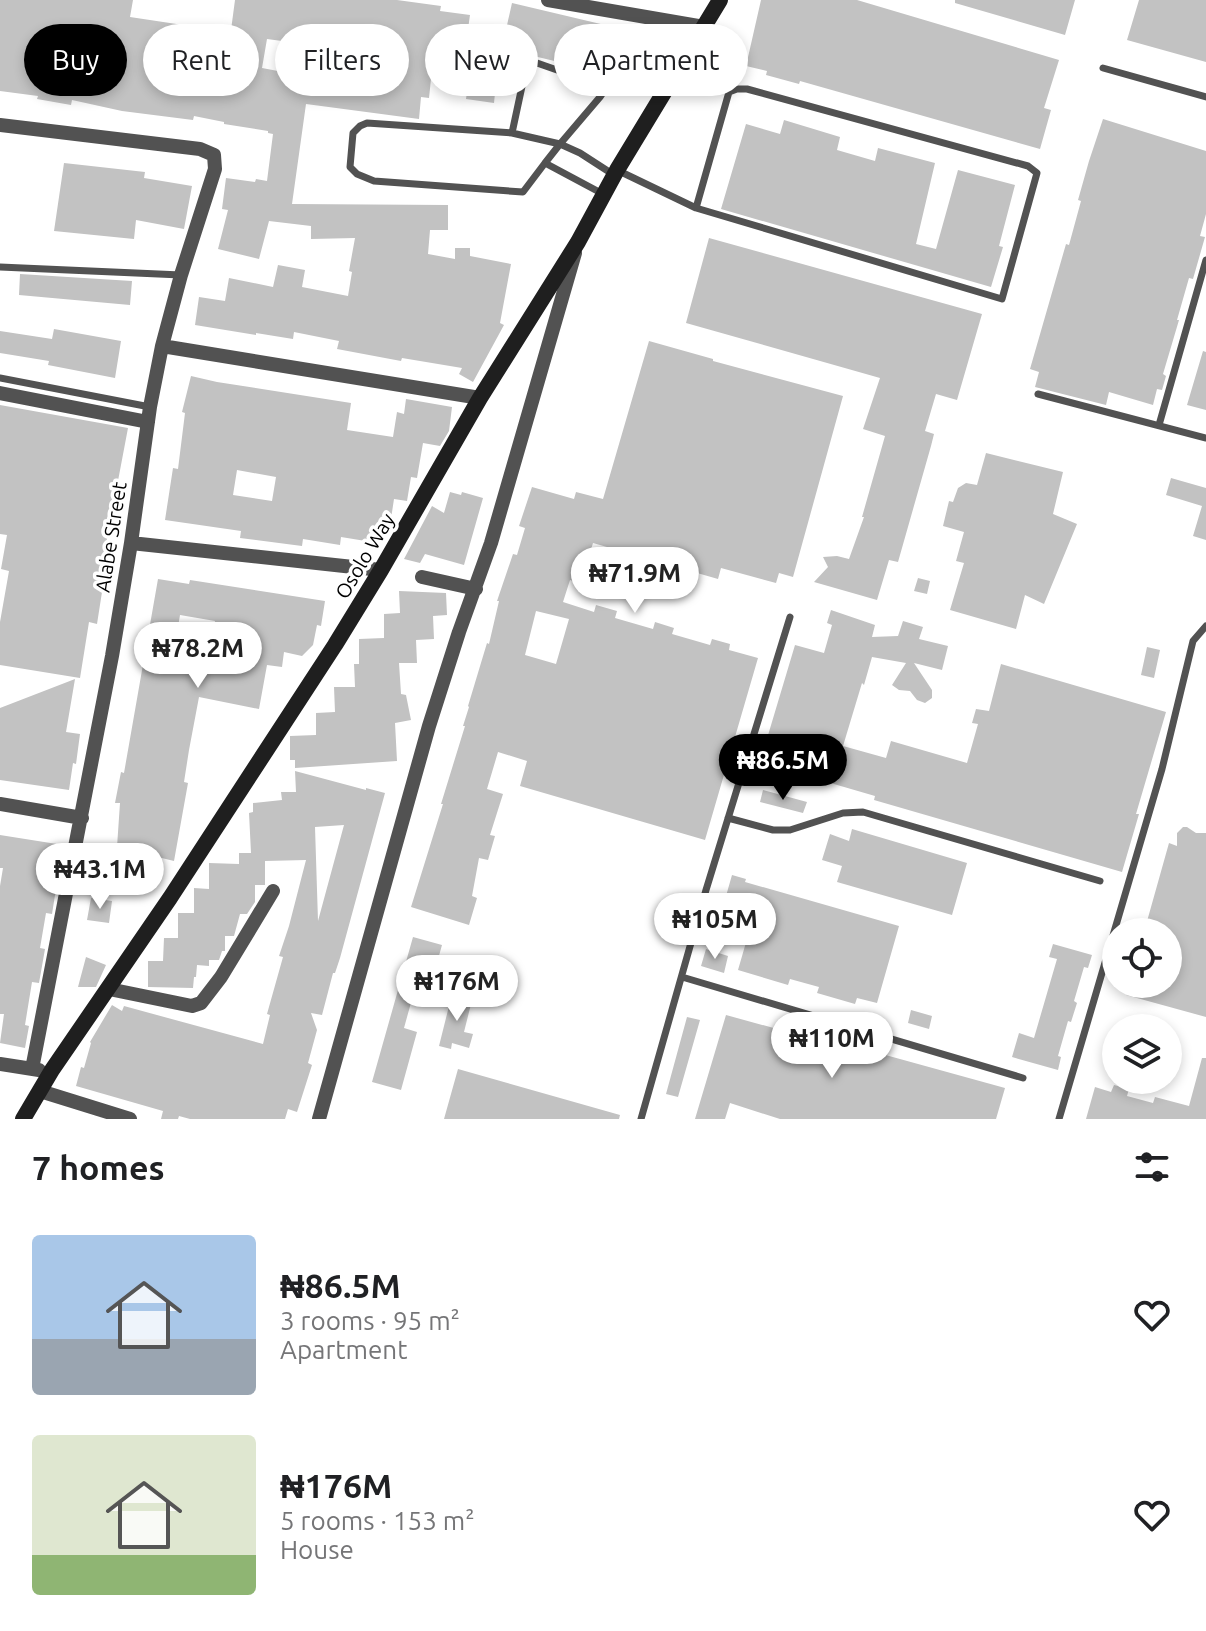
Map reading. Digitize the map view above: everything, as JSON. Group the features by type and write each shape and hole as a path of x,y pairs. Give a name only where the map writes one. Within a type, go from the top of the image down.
{"main road":[{"name":"Osolo Way","path":"706,24 720,0"},
{"name":"Osolo Way","path":"23,1119 52,1070 109,989 327,658 480,398 578,242 662,96"}],"street":[{"path":"548,0 687,24"},
{"name":"Alabe Street","path":"0,125 200,149 214,155 215,169 162,346 112,656 32,1069"},
{"path":"319,1119 429,726 491,543 578,242"},
{"path":"162,346 480,398"},
{"path":"0,393 149,414"},
{"path":"131,543 381,570"},
{"path":"422,577 476,589"},
{"path":"0,804 82,818"},
{"path":"109,989 192,1006 201,1003 221,977 273,891"},
{"path":"0,1064 52,1070"},
{"path":"40,1091 130,1119"}],"lane":[{"path":"512,133 524,77 527,70 537,63 597,84 604,91 560,144 523,192 374,181 357,174 350,167 353,133 367,123 512,133 560,144 615,173 696,208 1002,299 1037,173 1028,166 747,89 737,89 729,92 696,208"},
{"path":"1103,68 1206,97"},
{"path":"545,163 603,194"},
{"path":"1159,425 1206,260"},
{"path":"0,267 181,275"},
{"path":"0,378 149,414"},
{"path":"1038,394 1206,438"},
{"path":"641,1119 790,617"},
{"path":"1059,1119 1162,769 1193,641 1206,626"},
{"path":"728,818 773,830 790,830 843,813 863,812 1100,881"},
{"path":"682,977 1023,1078"}],"building":[{"path":"0,0 133,0 130,17 176,24 143,24 143,96 259,96 259,24 232,24 235,0 397,0 441,6 440,11 470,15 469,24 425,24 425,96 429,96 421,97 419,119 306,104 292,204 448,205 448,230 430,230 428,254 455,259 455,248 470,248 470,256 511,264 500,323 504,325 473,382 459,374 462,368 337,349 339,341 294,332 293,339 195,325 199,297 225,301 229,278 273,287 278,265 305,270 302,287 348,296 355,238 311,239 311,226 269,221 259,259 218,249 228,210 222,209 226,178 267,181 273,134 194,116 193,120 122,111 72,100 71,105 37,99 38,96 127,96 127,24 24,24 24,94 0,91"},
{"path":"761,0 857,0 1059,60 1044,108 1051,110 1040,149 800,81 799,84 766,75 767,71 748,66"},
{"path":"955,0 1075,0 1065,35 955,3"},
{"path":"1139,0 1206,0 1206,62 1127,40"},
{"path":"512,3 601,24 554,24 554,61 538,57 538,24 507,24"},
{"path":"466,96 495,96 494,103 466,99"},
{"path":"1103,119 1206,151 1206,214 1200,236 1205,237 1177,320 1162,390 1157,389 1153,405 1109,392 1106,405 1035,387 1039,372 1030,369 1066,244 1069,245 1081,201 1078,200"},
{"path":"784,120 840,137 837,150 875,161 878,148 935,163 916,244 936,249 958,170 1015,185 999,246 1003,247 991,287 721,209 746,124 780,134"},
{"path":"64,163 145,172 144,178 192,186 184,229 136,220 134,239 54,231"},
{"path":"709,238 982,314 957,400 936,394 925,431 934,434 898,562 889,560 877,600 814,582 828,567 823,557 849,559 864,517 885,436 863,429 880,378 686,323"},
{"path":"20,274 132,281 130,305 19,295"},
{"path":"54,329 121,341 115,378 48,365 49,361 0,353 0,331 52,339"},
{"path":"649,341 843,396 793,577 779,573 776,583 721,568 718,579 593,543 581,583 570,580 563,602 594,612 596,605 617,611 615,618 653,629 655,622 674,628 672,634 710,645 712,639 730,644 729,650 758,658 705,840 520,786 527,761 498,752 487,789 503,794 490,835 495,836 488,860 479,858 472,896 477,898 469,925 411,907 443,804 468,706 489,644 497,601 525,528 519,526 532,487 574,499 576,492 603,499","holes":["536,611 569,619 556,664 525,655"]},
{"path":"1203,351 1206,352 1206,410 1187,405"},
{"path":"191,376 351,403 347,430 393,437 397,412 404,414 406,399 452,407 449,431 440,446 423,443 417,478 411,477 407,501 394,499 389,532 380,531 378,543 341,537 340,545 303,539 302,546 240,538 241,531 165,520 173,468 178,469 185,413 182,412","holes":["237,470 276,477 272,501 233,495"]},
{"path":"0,405 128,428 103,560 107,560 97,624 89,622 80,678 0,665 0,622 9,571 1,569 7,535 0,534"},
{"path":"986,453 1063,472 1053,514 1077,524 1044,604 1025,595 1016,629 950,610 964,563 956,561 964,532 943,526 949,501 953,502 958,488 966,483 977,485"},
{"path":"1171,478 1206,488 1206,540 1193,536 1202,506 1166,495"},
{"path":"450,492 483,498 464,565 425,554 420,563 404,559 432,506 444,513"},
{"path":"918,578 930,581 927,594 914,591"},
{"path":"158,579 189,584 190,580 325,601 321,626 317,625 313,645 302,656 284,652 282,667 267,665 259,709 199,697 174,861 117,847 120,803 115,803 121,772 124,773","holes":["180,615 215,621 210,644 176,639"]},
{"path":"399,591 446,593 447,615 433,616 434,639 416,640 417,663 399,663 401,694 406,695 411,720 395,723 397,761 295,768 295,760 290,760 290,736 316,735 316,713 335,712 334,687 355,687 354,664 359,664 359,639 384,638 384,614 400,613"},
{"path":"831,610 875,625 872,637 898,636 903,621 923,627 919,639 948,646 942,670 914,663 932,690 932,698 925,703 917,700 910,691 899,690 892,685 906,663 872,657 843,746 886,758 891,741 967,763 978,724 972,723 976,709 989,711 1001,664 1166,712 1122,872 874,800 875,796 779,768 780,765 760,762 795,645 824,653 832,625 827,623"},
{"path":"1147,647 1160,650 1154,678 1141,675"},
{"path":"75,679 66,732 80,734 69,790 0,780 0,708"},
{"path":"295,771 385,793 322,1015 311,1013 317,1030 308,1063 312,1065 297,1112 288,1109 285,1119 190,1119 179,1116 178,1119 161,1119 163,1111 76,1086 90,1042 112,1005 122,1011 124,1006 263,1044 270,1015 267,1014 283,957 279,956 306,860 265,861 265,885 255,885 255,902 247,914 240,914 234,936 225,936 225,951 222,951 219,960 209,960 209,966 197,965 193,988 148,987 148,961 163,961 164,938 178,938 178,913 194,913 194,888 209,889 209,863 239,864 239,853 251,853 249,813 253,812 253,803 282,800 281,792 296,792","holes":["344,825 318,921 315,827"]},
{"path":"763,790 807,802 803,813 760,802"},
{"path":"1187,827 1196,833 1206,833 1206,1017 1137,998 1182,998 1182,918 1148,918 1169,843 1177,846 1177,833"},
{"path":"852,829 967,863 952,915 837,882 842,866 822,860 830,834 849,841"},
{"path":"0,835 63,845 52,914 46,913 40,948 45,949 39,983 32,982 25,1025 29,1026 25,1048 0,1043 4,1014 0,1014 0,886 3,868 0,868"},
{"path":"732,875 746,879 745,882 899,926 877,1003 857,998 855,1004 817,993 819,987 790,979 788,985 738,970 749,932 718,924"},
{"path":"91,898 112,901 109,923 87,920"},
{"path":"413,937 442,945 426,1002 412,999 404,1028 417,1032 401,1090 372,1082"},
{"path":"1053,944 1092,955 1088,968 1084,967 1074,1001 1077,1003 1071,1022 1068,1021 1058,1056 1061,1057 1058,1070 1012,1057 1019,1033 1034,1038 1057,959 1049,957"},
{"path":"706,949 728,956 724,973 701,966"},
{"path":"86,957 106,965 96,987 78,987"},
{"path":"455,992 473,996 464,1032 473,1034 469,1048 452,1043 451,1049 439,1046"},
{"path":"911,1010 932,1016 929,1029 908,1023"},
{"path":"726,1015 788,1032 790,1022 806,1026 805,1031 813,1032 813,1035 1005,1088 996,1119 780,1119 730,1103 725,1119 695,1119"},
{"path":"687,1017 700,1020 678,1097 666,1094"},
{"path":"1202,1058 1206,1058 1206,1119 1086,1119 1095,1087 1102,1089 1102,1094 1128,1094 1153,1103 1155,1097 1189,1106"},
{"path":"458,1069 620,1115 619,1119 444,1119"}]}
